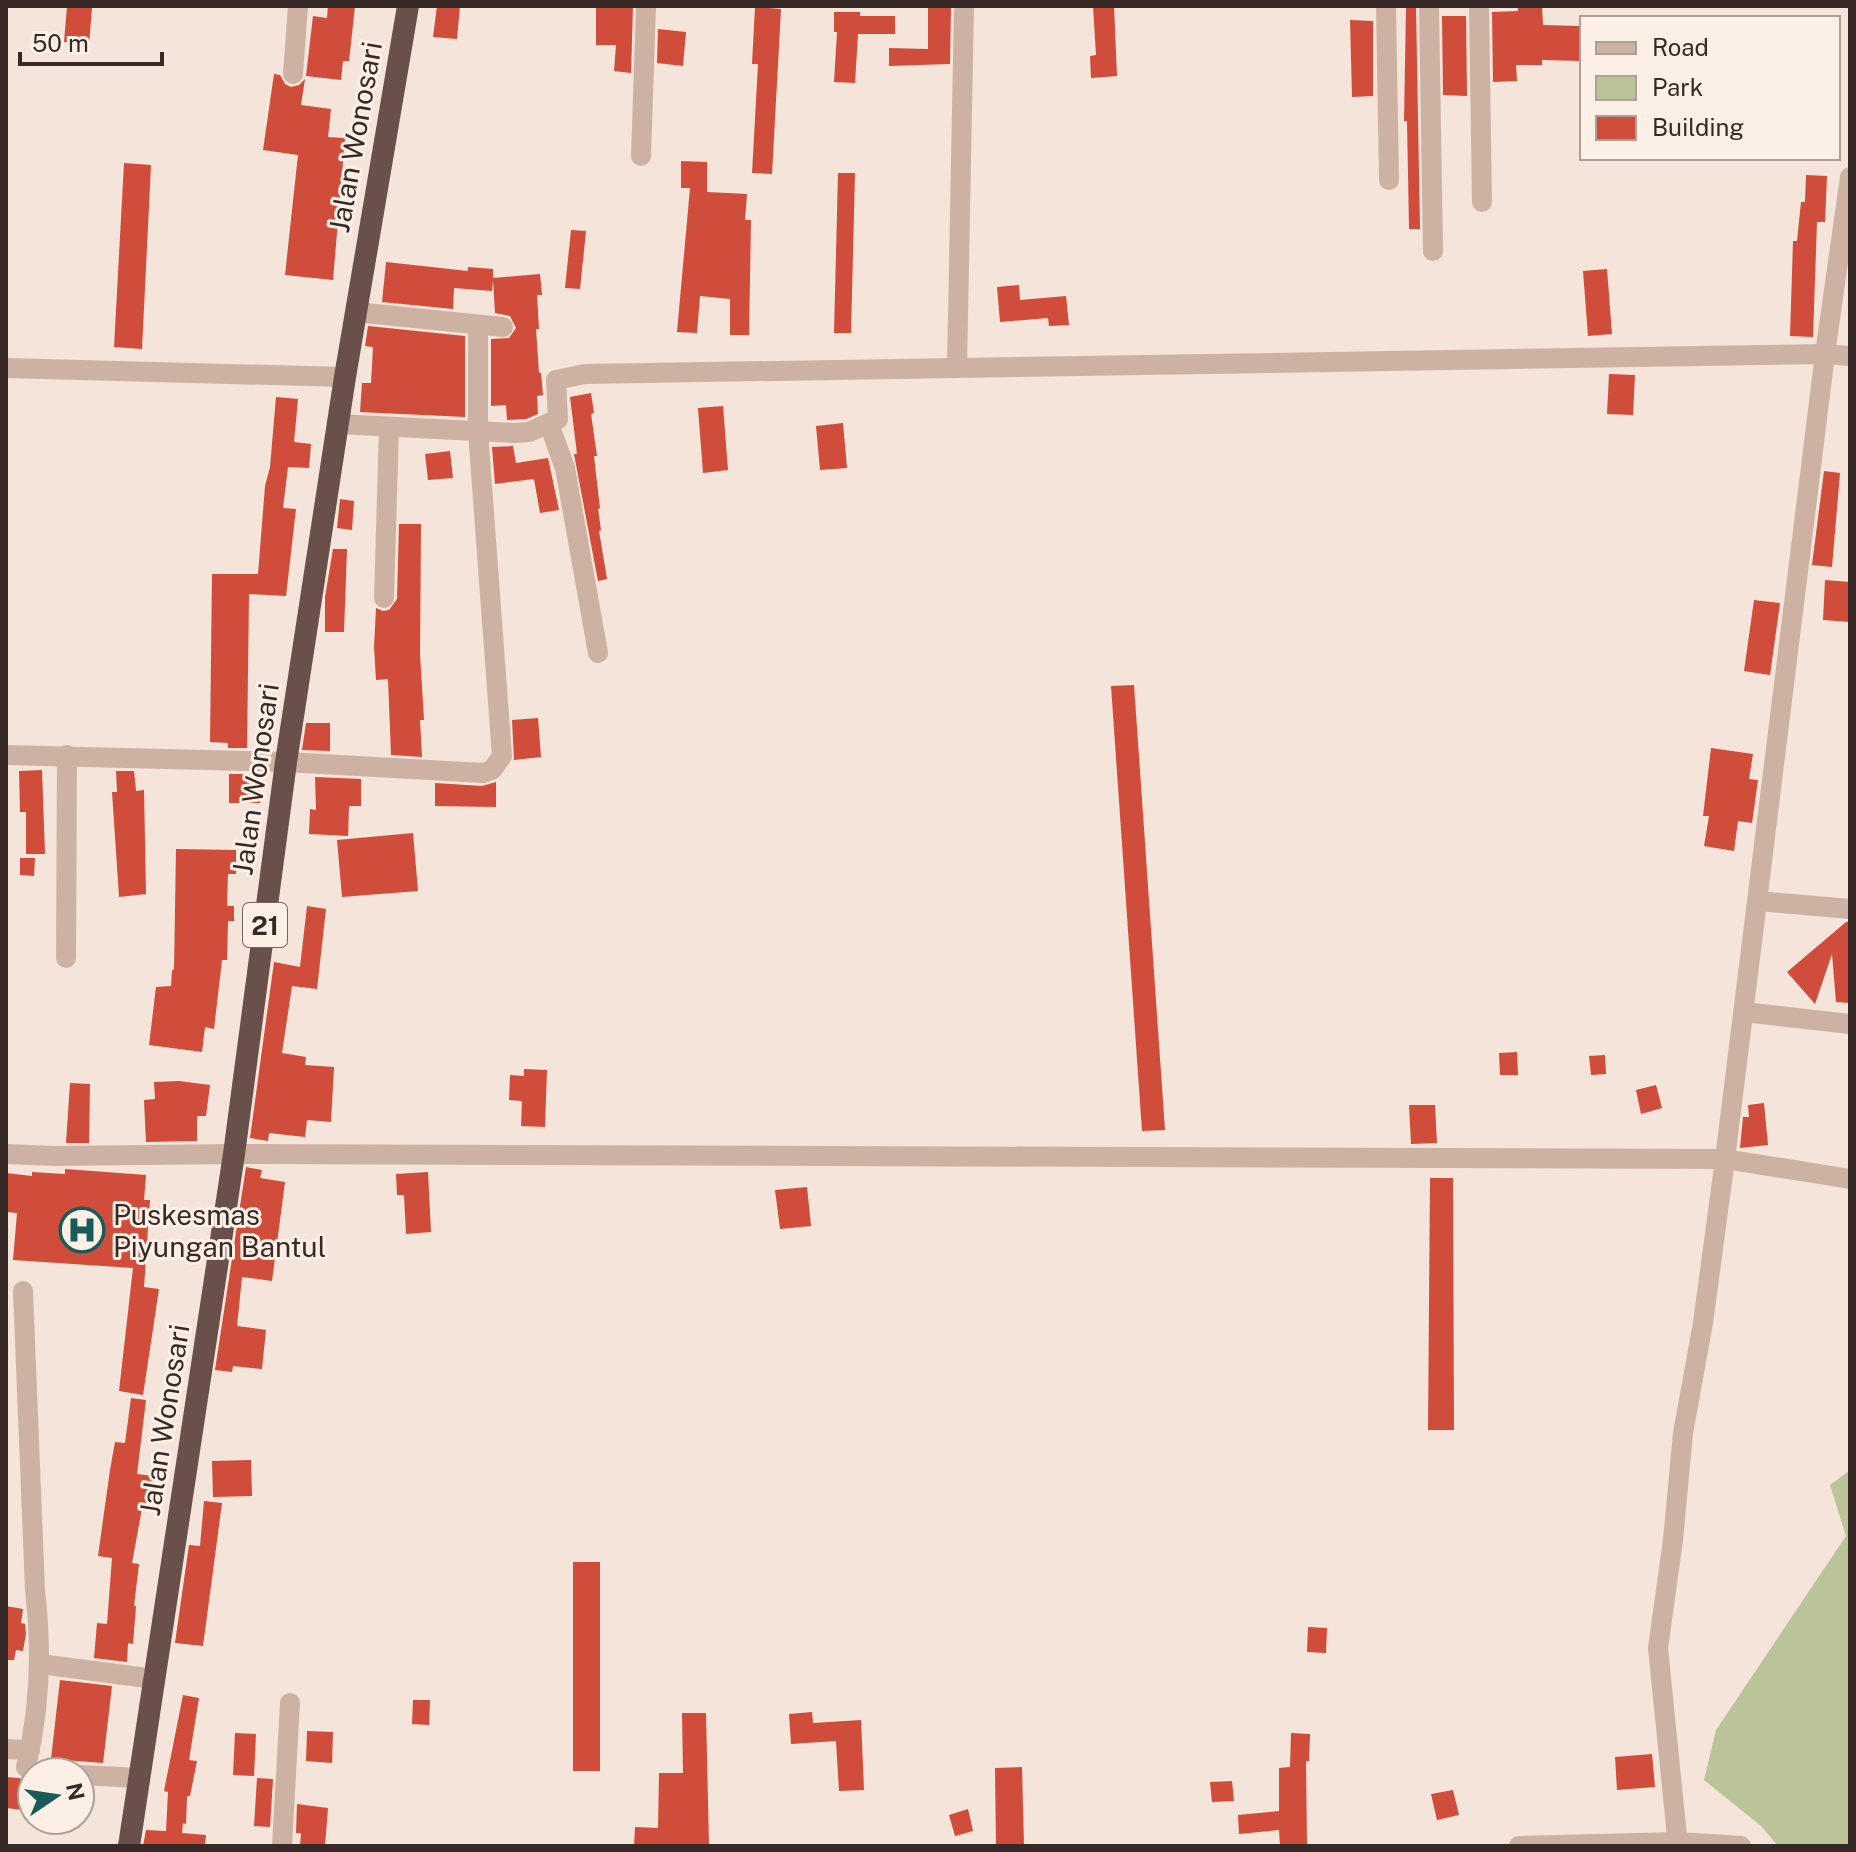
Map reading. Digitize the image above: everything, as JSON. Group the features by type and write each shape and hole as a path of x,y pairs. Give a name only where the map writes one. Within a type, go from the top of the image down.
{"highway":[{"name":"Jalan Wonosari","path":"129,1846 234,1154 286,762 355,312 408,6"}],"street":[{"path":"293,74 298,6"},
{"path":"641,156 646,6"},
{"path":"957,368 964,6"},
{"path":"1386,6 1389,180"},
{"path":"1429,6 1433,251"},
{"path":"1479,6 1482,202"},
{"path":"1678,1844 1658,1648 1673,1540 1683,1433 1703,1323 1725,1159 1825,354 1850,177"},
{"path":"355,312 503,327"},
{"path":"6,755 286,762 483,773 492,770 502,756 478,432 478,325"},
{"path":"338,424 529,432 558,419 556,380 585,374 1850,356"},
{"path":"6,368 345,377"},
{"path":"549,424 565,468 598,653"},
{"path":"384,598 389,427"},
{"path":"66,958 67,755"},
{"path":"1758,901 1850,909"},
{"path":"1744,1012 1850,1024"},
{"path":"6,1154 1725,1159 1850,1179"},
{"path":"23,1291 40,1664 29,1756"},
{"path":"40,1664 155,1679"},
{"path":"282,1846 290,1703"},
{"path":"6,1749 30,1750"},
{"path":"96,1776 139,1778"},
{"path":"1519,1846 1741,1846"}],"green space":[{"path":"1850,1470 1850,1846 1778,1846 1761,1826 1704,1780 1716,1730 1846,1536 1830,1485"}],"building":[{"path":"67,6 92,8 89,44 64,42"},
{"path":"328,6 355,6 349,61 343,61 341,80 306,76 313,16 327,18"},
{"path":"437,6 460,6 457,39 433,37"},
{"path":"596,6 633,6 631,73 614,71 616,45 596,45"},
{"path":"928,6 951,6 950,64 889,66 889,48 928,49"},
{"path":"1093,6 1114,6 1117,76 1091,78 1090,56 1096,55"},
{"path":"1406,6 1416,6 1420,229 1409,229 1407,121 1404,121"},
{"path":"1518,6 1542,6 1543,25 1580,26 1580,61 1542,60 1542,65 1516,65 1517,81 1493,82 1492,12 1518,11"},
{"path":"755,7 781,9 772,174 752,173 758,64 752,64"},
{"path":"834,12 895,16 895,34 858,34 855,83 834,82 837,32 834,32"},
{"path":"1442,16 1466,16 1467,96 1443,95"},
{"path":"1350,20 1373,21 1373,96 1352,97"},
{"path":"658,29 686,32 683,66 657,63"},
{"path":"274,74 280,75 291,87 305,79 301,105 331,109 328,137 345,138 333,280 285,275 298,155 263,150"},
{"path":"681,161 707,162 707,192 747,194 745,220 751,220 749,335 730,335 730,299 700,296 697,333 677,332 690,188 681,188"},
{"path":"124,163 151,165 142,349 114,347"},
{"path":"838,173 855,173 851,333 834,333"},
{"path":"1806,175 1827,176 1825,222 1817,222 1813,337 1790,336 1793,241 1797,241 1801,202 1805,202"},
{"path":"571,230 586,231 580,289 565,288"},
{"path":"386,262 468,271 468,267 493,269 493,278 540,274 542,295 537,295 539,329 536,329 543,395 537,396 538,414 526,419 507,420 506,405 491,406 491,339 509,338 516,328 510,316 495,313 493,280 492,291 454,288 453,309 382,302"},
{"path":"1607,269 1612,334 1588,336 1583,271"},
{"path":"1019,285 1020,300 1066,296 1069,325 1049,326 1048,318 1000,322 997,287"},
{"path":"368,326 465,336 465,417 360,412 362,383 371,383 373,347 365,346"},
{"path":"1609,374 1635,375 1633,415 1607,414"},
{"path":"591,393 599,531 607,579 598,581 574,454 577,454 570,397"},
{"path":"276,397 298,399 294,442 311,444 309,468 288,467 283,508 296,509 286,596 249,594 247,748 228,748 228,743 210,742 212,574 258,574"},
{"path":"723,406 728,470 703,473 698,408"},
{"path":"843,423 847,468 820,470 816,426"},
{"path":"513,446 516,463 548,458 559,510 540,513 534,479 495,484 492,447"},
{"path":"450,451 453,478 428,480 425,454"},
{"path":"1824,471 1840,473 1832,567 1812,565"},
{"path":"340,499 354,501 352,530 337,528"},
{"path":"399,524 421,524 422,757 391,755 388,679 376,680 376,608 389,610 397,599"},
{"path":"333,549 347,549 344,632 325,632 325,597"},
{"path":"1825,580 1850,582 1850,622 1823,620"},
{"path":"1754,600 1780,603 1770,675 1744,671"},
{"path":"1134,685 1165,1130 1142,1131 1111,686"},
{"path":"538,718 541,757 514,760 512,720"},
{"path":"306,723 330,723 330,751 302,750"},
{"path":"1711,748 1753,754 1749,779 1758,780 1752,823 1738,821 1734,851 1704,846 1709,816 1703,816"},
{"path":"42,770 45,854 26,854 26,812 20,812 19,771"},
{"path":"116,771 134,771 136,791 144,790 146,894 119,897 112,792 117,792"},
{"path":"229,774 259,774 260,803 229,803"},
{"path":"315,777 361,779 361,806 349,806 348,836 309,834 310,809 316,810"},
{"path":"496,782 496,807 435,806 435,783 482,786"},
{"path":"413,833 418,891 342,897 337,840"},
{"path":"176,849 236,850 236,874 228,874 227,906 234,906 234,921 228,921 227,960 222,960 214,1029 205,1027 202,1052 149,1045 156,987 171,986 174,970"},
{"path":"20,858 35,858 34,876 20,875"},
{"path":"307,906 326,909 317,989 292,986 282,1053 306,1057 305,1065 334,1067 331,1122 307,1120 305,1137 269,1133 268,1141 250,1138 274,962 300,967"},
{"path":"1846,922 1850,922 1850,1003 1836,1002 1832,954 1815,1004 1787,972"},
{"path":"1517,1052 1518,1075 1500,1075 1499,1053"},
{"path":"1605,1055 1606,1074 1591,1075 1589,1056"},
{"path":"524,1069 547,1070 545,1127 521,1126 522,1101 509,1100 510,1075 524,1076"},
{"path":"154,1082 210,1085 206,1116 197,1116 197,1141 146,1142 144,1100 155,1099"},
{"path":"70,1083 90,1084 89,1143 66,1143"},
{"path":"1656,1085 1662,1108 1641,1114 1636,1090"},
{"path":"1764,1103 1768,1145 1740,1148 1743,1117 1749,1117 1748,1105"},
{"path":"1409,1105 1435,1105 1437,1143 1411,1144"},
{"path":"246,1167 262,1170 260,1178 285,1182 272,1281 242,1277 237,1326 266,1330 262,1369 233,1366 232,1372 215,1370"},
{"path":"65,1169 146,1175 144,1200 150,1200 144,1287 159,1289 143,1395 119,1391 133,1268 13,1260 17,1213 6,1212 6,1173 32,1176 32,1172 65,1174"},
{"path":"428,1172 431,1232 406,1234 404,1195 397,1195 396,1174"},
{"path":"1430,1178 1453,1178 1454,1430 1428,1430"},
{"path":"807,1187 811,1226 780,1229 775,1190"},
{"path":"131,1398 146,1400 137,1474 153,1476 150,1504 143,1503 132,1563 139,1564 133,1644 128,1643 127,1662 94,1658 97,1623 107,1624 112,1558 98,1556 110,1470 115,1442 125,1443"},
{"path":"251,1460 252,1496 213,1497 212,1461"},
{"path":"204,1501 222,1503 203,1646 175,1643 189,1545 200,1546"},
{"path":"573,1562 600,1562 600,1771 573,1771"},
{"path":"6,1606 23,1609 21,1623 25,1624 26,1634 23,1651 16,1650 14,1660 6,1660"},
{"path":"1308,1627 1327,1628 1326,1653 1307,1652"},
{"path":"60,1680 112,1686 103,1763 96,1762 96,1756 51,1756"},
{"path":"183,1695 199,1698 189,1760 197,1761 190,1796 187,1796 186,1824 183,1823 182,1833 206,1835 205,1846 143,1846 146,1830 166,1831 168,1792 164,1791"},
{"path":"413,1700 430,1700 429,1725 412,1724"},
{"path":"812,1712 813,1723 861,1720 864,1790 839,1791 836,1741 791,1744 789,1714"},
{"path":"682,1713 706,1713 709,1846 634,1846 635,1827 658,1828 659,1773 683,1773"},
{"path":"307,1731 333,1732 332,1763 306,1761"},
{"path":"235,1733 256,1734 254,1776 233,1775"},
{"path":"1291,1733 1310,1734 1309,1761 1306,1761 1307,1846 1280,1846 1279,1830 1239,1834 1238,1815 1279,1811 1279,1768 1290,1767"},
{"path":"1652,1754 1655,1787 1617,1790 1615,1757"},
{"path":"1022,1767 1024,1845 996,1845 995,1768"},
{"path":"6,1777 16,1778 16,1809 6,1808"},
{"path":"257,1778 273,1779 270,1827 254,1826"},
{"path":"1232,1781 1234,1801 1212,1802 1210,1782"},
{"path":"1453,1790 1459,1815 1437,1820 1431,1794"},
{"path":"297,1804 328,1808 325,1846 300,1846 301,1833 296,1833"},
{"path":"968,1809 973,1831 955,1836 949,1815"}],"place":[{"name":"Puskesmas Piyungan Bantul","path":"82,1230"}]}
